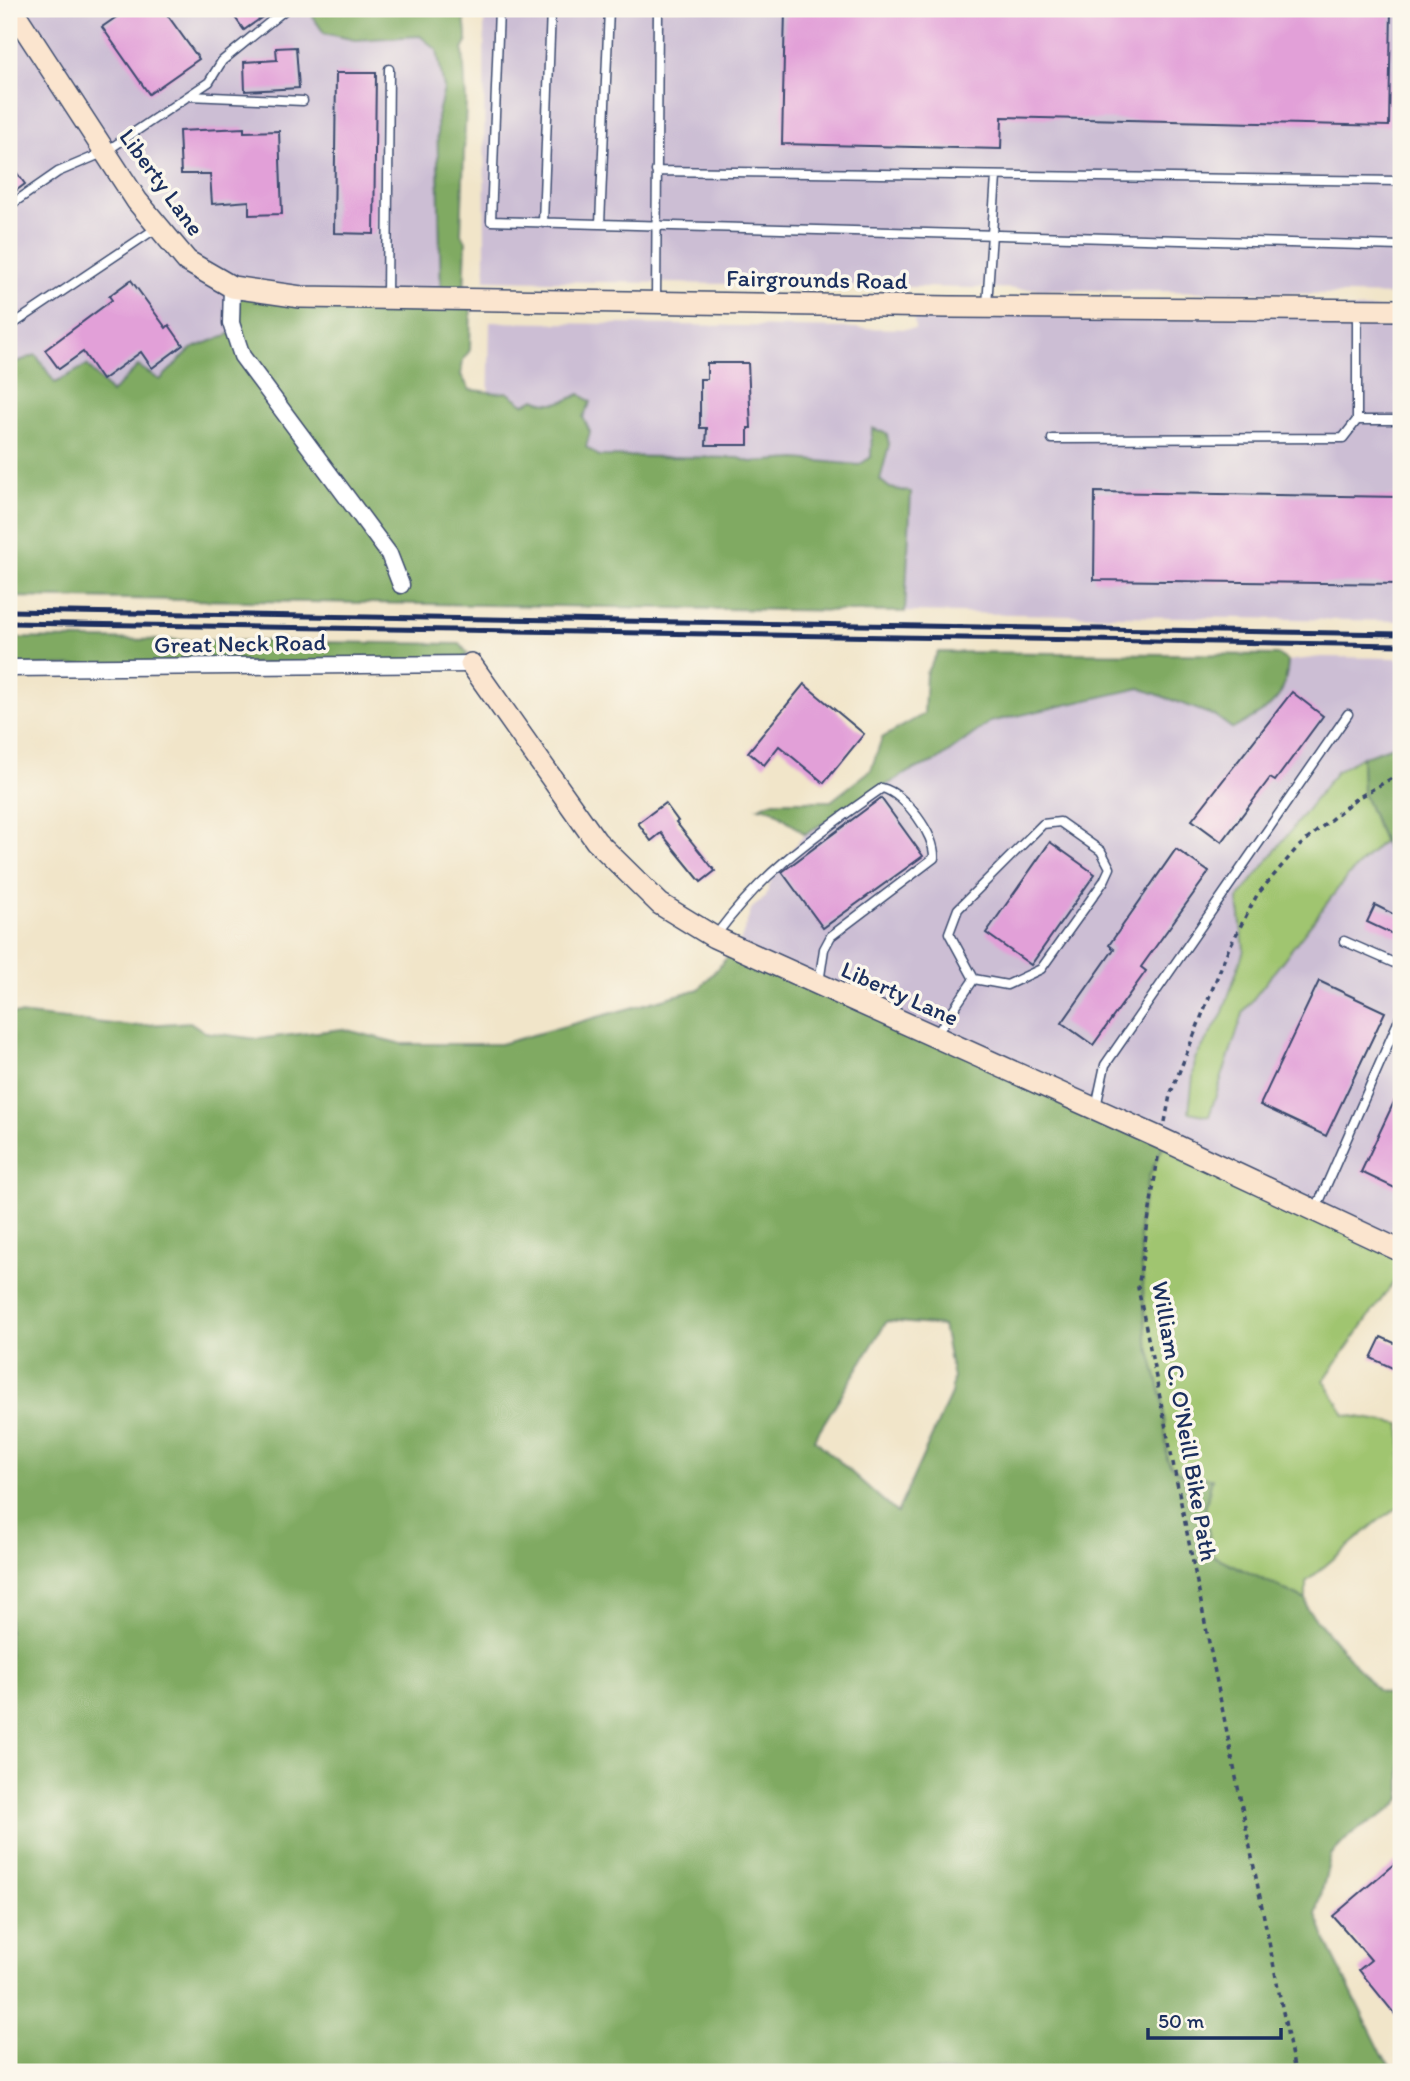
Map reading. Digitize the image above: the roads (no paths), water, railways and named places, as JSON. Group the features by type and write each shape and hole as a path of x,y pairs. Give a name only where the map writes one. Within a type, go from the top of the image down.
{"street":[{"name":"Liberty Lane","path":"12,9 158,227 187,261 232,287"},
{"name":"Fairgrounds Road","path":"232,287 301,297 387,299 1401,310"},
{"path":"232,287 231,323 242,356 389,554 401,585"},
{"name":"Liberty Lane","path":"471,664 596,841 660,904 714,937 1316,1209 1401,1251"},
{"name":"Great Neck Road","path":"9,668 471,664"}],"lane":[{"path":"9,206 58,172 106,152 209,82 222,61 286,9"},
{"path":"499,9 491,221 1401,246"},
{"path":"543,223 551,9"},
{"path":"600,224 609,9"},
{"path":"656,303 658,9"},
{"path":"387,299 390,69"},
{"path":"189,96 303,101"},
{"path":"656,170 1401,181"},
{"path":"987,307 996,177"},
{"path":"9,327 158,227"},
{"path":"1052,439 1343,439 1357,420 1357,310"},
{"path":"1357,420 1401,420"},
{"path":"1095,1110 1105,1065 1348,714"},
{"path":"714,937 741,901 791,852 882,788 895,791 934,846 934,858 831,936 824,949 819,985"},
{"path":"1060,822 1101,851 1110,868 1104,881 1041,969 1007,985 974,979 949,933 958,909 1043,824 1060,822"},
{"path":"1343,941 1401,966"},
{"path":"934,1038 974,979"},
{"path":"1316,1209 1401,1016"}],"railway":[{"path":"9,611 1401,634"},
{"path":"9,623 1401,645"}]}
